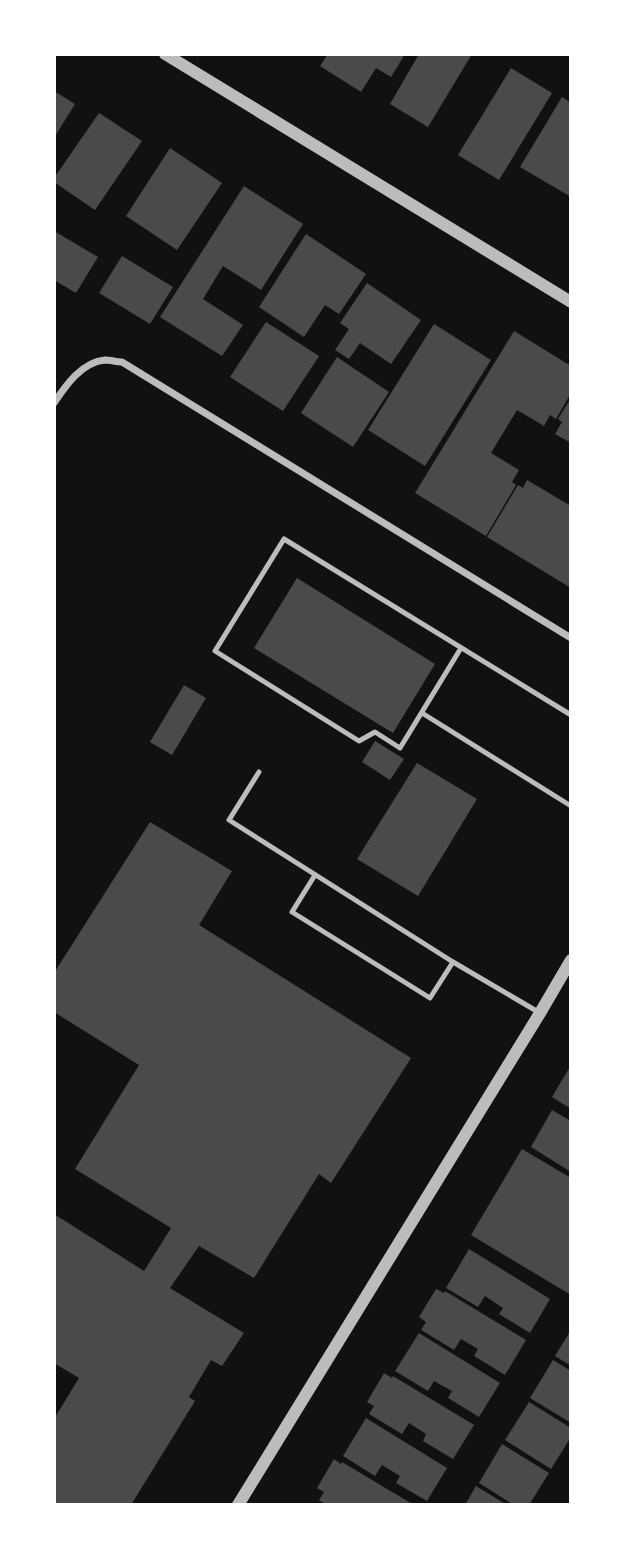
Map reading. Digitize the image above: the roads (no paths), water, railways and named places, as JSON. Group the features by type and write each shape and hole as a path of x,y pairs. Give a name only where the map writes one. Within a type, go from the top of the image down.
{"street":[{"path":"165,54 571,302"},
{"path":"54,402 67,383 87,367 105,360 122,362 571,638"},
{"path":"240,1504 571,960"}],"lane":[{"path":"461,648 400,748 375,732 359,741 215,651 285,539 571,715"},
{"path":"422,713 571,806"},
{"path":"259,772 229,820 453,962 540,1013"},
{"path":"315,875 292,912 430,998 453,962"}]}
